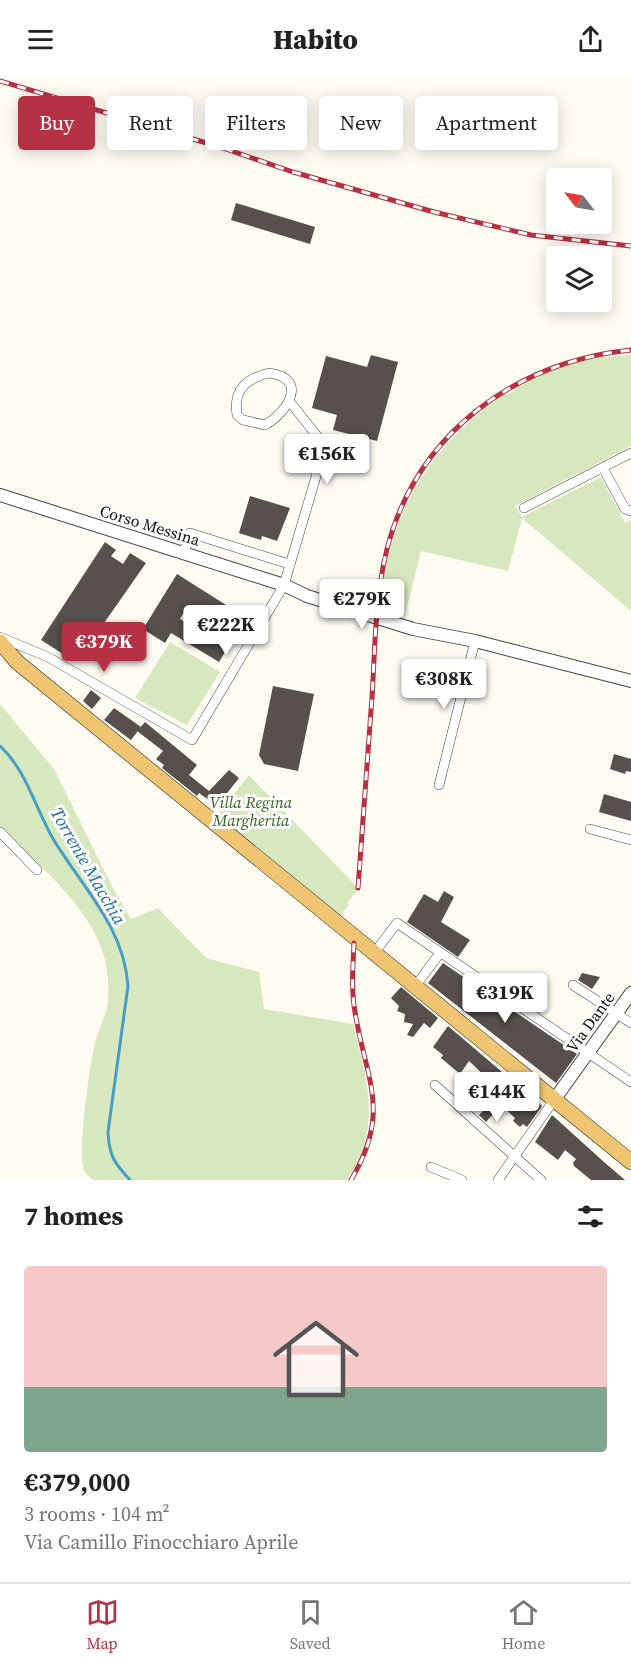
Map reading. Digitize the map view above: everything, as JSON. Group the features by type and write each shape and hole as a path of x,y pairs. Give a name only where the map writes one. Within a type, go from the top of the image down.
{"main road":[{"path":"0,640 17,662"},
{"path":"0,648 631,1162"}],"street":[{"path":"0,640 48,657 192,740 287,587 289,564 325,446 290,402 290,387 286,379 278,374 269,373 254,377 242,386 236,407 237,415 243,420 265,425 283,412 290,402"},
{"path":"524,508 631,453"},
{"path":"603,468 625,508 631,511"},
{"name":"Corso Messina","path":"0,495 184,553 377,619 475,641 631,681"},
{"path":"184,553 190,533 289,564"},
{"path":"439,786 475,641"},
{"path":"590,829 631,840"},
{"path":"0,832 37,870"},
{"path":"375,952 397,923 631,1082"},
{"path":"416,985 440,953"},
{"path":"573,985 631,1023"},
{"name":"Via Dante","path":"554,1100 631,993"},
{"path":"435,1085 541,1180"},
{"path":"498,1180 554,1100"},
{"path":"431,1167 462,1180"}],"green space":[{"path":"631,355 631,446 515,506 522,517 601,477 625,523 631,520 631,611 522,518 508,571 421,551 405,616 380,609 384,575 402,514 432,462 452,438 503,395 511,393 530,378 573,363"},
{"path":"170,642 220,672 187,725 135,698"},
{"path":"0,704 54,769 114,890 131,919 158,908 206,958 259,972 264,1009 353,1024 367,1084 369,1104 365,1142 358,1161 347,1180 93,1180 85,1173 82,1146 85,1108 95,1043 107,1008 106,963 94,932 72,899 0,828"},
{"name":"Villa Regina Margherita","path":"249,775 359,889 340,916 217,815"}],"building":[{"path":"236,203 315,227 310,244 231,220"},
{"path":"371,355 398,362 377,441 333,430 337,415 312,408 326,356 367,367"},
{"path":"250,496 290,508 277,541 262,536 261,540 239,533"},
{"path":"105,542 116,550 111,556 123,564 130,553 146,563 95,636 89,632 71,659 41,640"},
{"path":"177,574 245,617 234,635 187,607 180,619 228,647 219,662 171,633 165,643 143,629"},
{"path":"273,686 314,694 298,771 264,764 259,755"},
{"path":"91,690 101,698 92,709 83,701"},
{"path":"114,708 141,727 131,740 104,720"},
{"path":"145,722 197,765 189,775 209,791 229,770 239,778 217,806 199,793 197,796 162,768 164,765 156,759 163,751 137,731"},
{"path":"614,754 631,759 631,772 626,771 625,774 610,769"},
{"path":"604,794 631,802 631,821 599,812"},
{"path":"444,891 454,897 441,922 470,940 458,957 407,922 424,894 438,902"},
{"path":"443,963 577,1054 556,1083 428,983"},
{"path":"582,973 600,977 592,989 578,980"},
{"path":"401,987 438,1018 430,1028 424,1023 413,1037 407,1035 413,1024 404,1022 405,1014 397,1011 399,1006 391,998"},
{"path":"448,1026 542,1106 527,1127 523,1124 520,1127 513,1121 515,1118 501,1105 486,1122 479,1115 483,1111 476,1105 479,1102 474,1097 489,1080 469,1061 460,1074 441,1058 443,1055 433,1047"},
{"path":"552,1115 625,1180 591,1180 574,1166 576,1159 565,1150 558,1160 535,1142"}],"waterway":[{"name":"Torrente Macchia","path":"0,746 17,766 52,837 110,925 125,964 128,986 108,1132 113,1158 130,1180"}],"railway":[{"path":"0,81 223,148 293,172 434,212 531,235 631,246"},
{"path":"358,888 378,604 387,549 401,508 421,471 447,438 477,410 511,388 548,370 588,357 631,350"},
{"path":"351,1180 363,1156 373,1115 369,1077 354,1003 354,943"}]}
